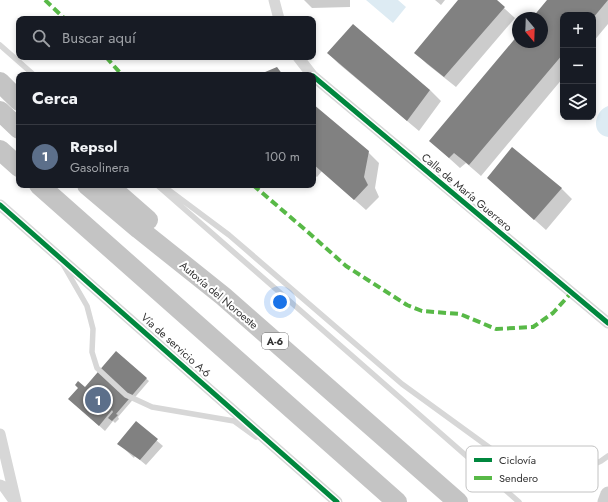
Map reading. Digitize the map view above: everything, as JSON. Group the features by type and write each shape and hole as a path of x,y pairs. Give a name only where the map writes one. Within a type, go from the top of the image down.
{"highway":[{"path":"0,82 16,98"},
{"path":"0,98 16,111"},
{"path":"0,111 16,126"},
{"path":"0,150 16,164"},
{"path":"42,188 397,502"},
{"name":"Autovía del Noroeste","path":"90,188 139,230 223,296 458,502"},
{"path":"111,188 470,502"}],"street":[{"path":"274,0 278,16"},
{"name":"Calle de María Guerrero","path":"300,60 309,72"},
{"name":"Calle de María Guerrero","path":"316,79 608,323"},
{"name":"Vía de servicio A-6","path":"0,205 337,502"},
{"path":"0,434 15,502"},
{"path":"0,485 4,487 15,502"},
{"path":"605,502 608,494"}],"lane":[{"path":"0,45 16,59"},
{"path":"17,60 31,72"},
{"path":"160,188 466,456"},
{"path":"166,188 229,235 402,384 487,446"},
{"path":"58,257 87,306 93,329 92,352 97,368 126,395 152,407 234,420 311,479 332,502"},
{"path":"598,462 608,456"},
{"path":"507,492 518,502"}],"shaded area":[{"path":"366,0 398,0 406,7 393,23"},
{"path":"608,106 608,137 598,132 596,122 597,117 603,109"}],"building":[{"path":"458,0 497,0 505,7 444,77 414,53"},
{"path":"547,0 608,0 596,14 596,12 560,12 560,58 469,165 454,153 449,158 429,141 512,42 512,48 548,48 548,12 537,12"},
{"path":"353,24 430,90 407,121 327,53"},
{"path":"277,67 281,72 265,72"},
{"path":"316,107 369,151 364,177 368,185 354,200 316,167"},
{"path":"512,147 562,188 534,220 487,178"},
{"path":"116,351 147,378 116,414 118,415 112,421 108,418 113,412 112,410 99,426 68,399 78,388 75,385 78,381 85,387"},
{"path":"136,421 158,439 140,460 117,444"}],"marked path":[{"path":"45,0 62,16"},
{"path":"109,60 119,72"},
{"path":"256,188 346,266 407,305 422,311 460,314 496,329 533,327 553,313 571,293"}],"cycle path":[{"path":"316,79 608,323"},
{"path":"0,205 337,502"}],"place":[{"name":"Repsol","path":"98,400"}]}
